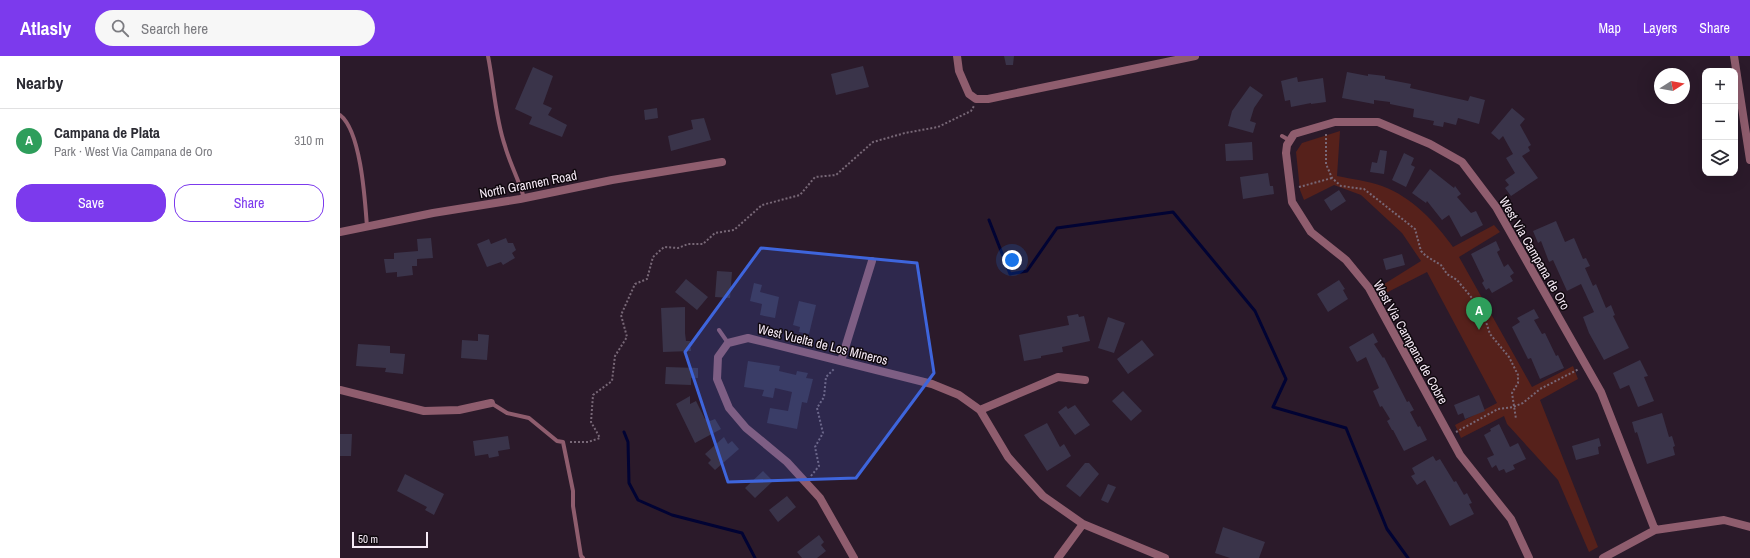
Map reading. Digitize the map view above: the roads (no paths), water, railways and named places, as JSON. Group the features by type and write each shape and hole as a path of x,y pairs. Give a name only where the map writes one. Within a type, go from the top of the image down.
{"street":[{"path":"957,56 959,71 969,94 976,99 995,97 1195,56"},
{"path":"1734,56 1750,160"},
{"name":"West Via Campana de Oro","path":"1289,140 1294,134 1335,122 1378,122 1430,144 1462,162 1496,207 1601,392 1655,530"},
{"name":"West Via Campana de Cobre","path":"1289,140 1286,153 1292,202 1311,232 1346,260 1369,288 1460,455 1511,519 1529,558"},
{"name":"North Grannen Road","path":"340,232 612,180 722,162"},
{"path":"841,361 872,261"},
{"name":"West Vuelta de Los Mineros","path":"728,344 748,338 932,384 959,395 980,410"},
{"path":"728,344 718,357 717,379 729,408 746,428 787,462 820,498 854,558"},
{"path":"1085,380 1058,377 980,410 1008,457 1042,496 1083,524 1165,558"},
{"path":"340,390 424,411 459,410 491,403"},
{"path":"1603,558 1655,530 1724,520 1750,527"},
{"path":"1058,558 1083,524"}],"lane":[{"path":"488,56 496,113 505,147 524,198"},
{"path":"340,115 347,121 354,140 365,196 367,227"},
{"path":"1282,136 1289,140"},
{"path":"719,330 728,344"},
{"path":"491,403 507,413 528,418 557,441 563,442 573,491 573,506 583,558"}],"waterway":[{"path":"989,220 1010,274 1027,271 1057,228 1173,212 1255,311 1286,379 1273,407 1346,428 1387,529 1408,558"},
{"path":"624,432 628,442 629,483 638,500 672,515 742,533 755,558"}],"place":[{"name":"Campana de Plata","path":"1479,330"}]}
